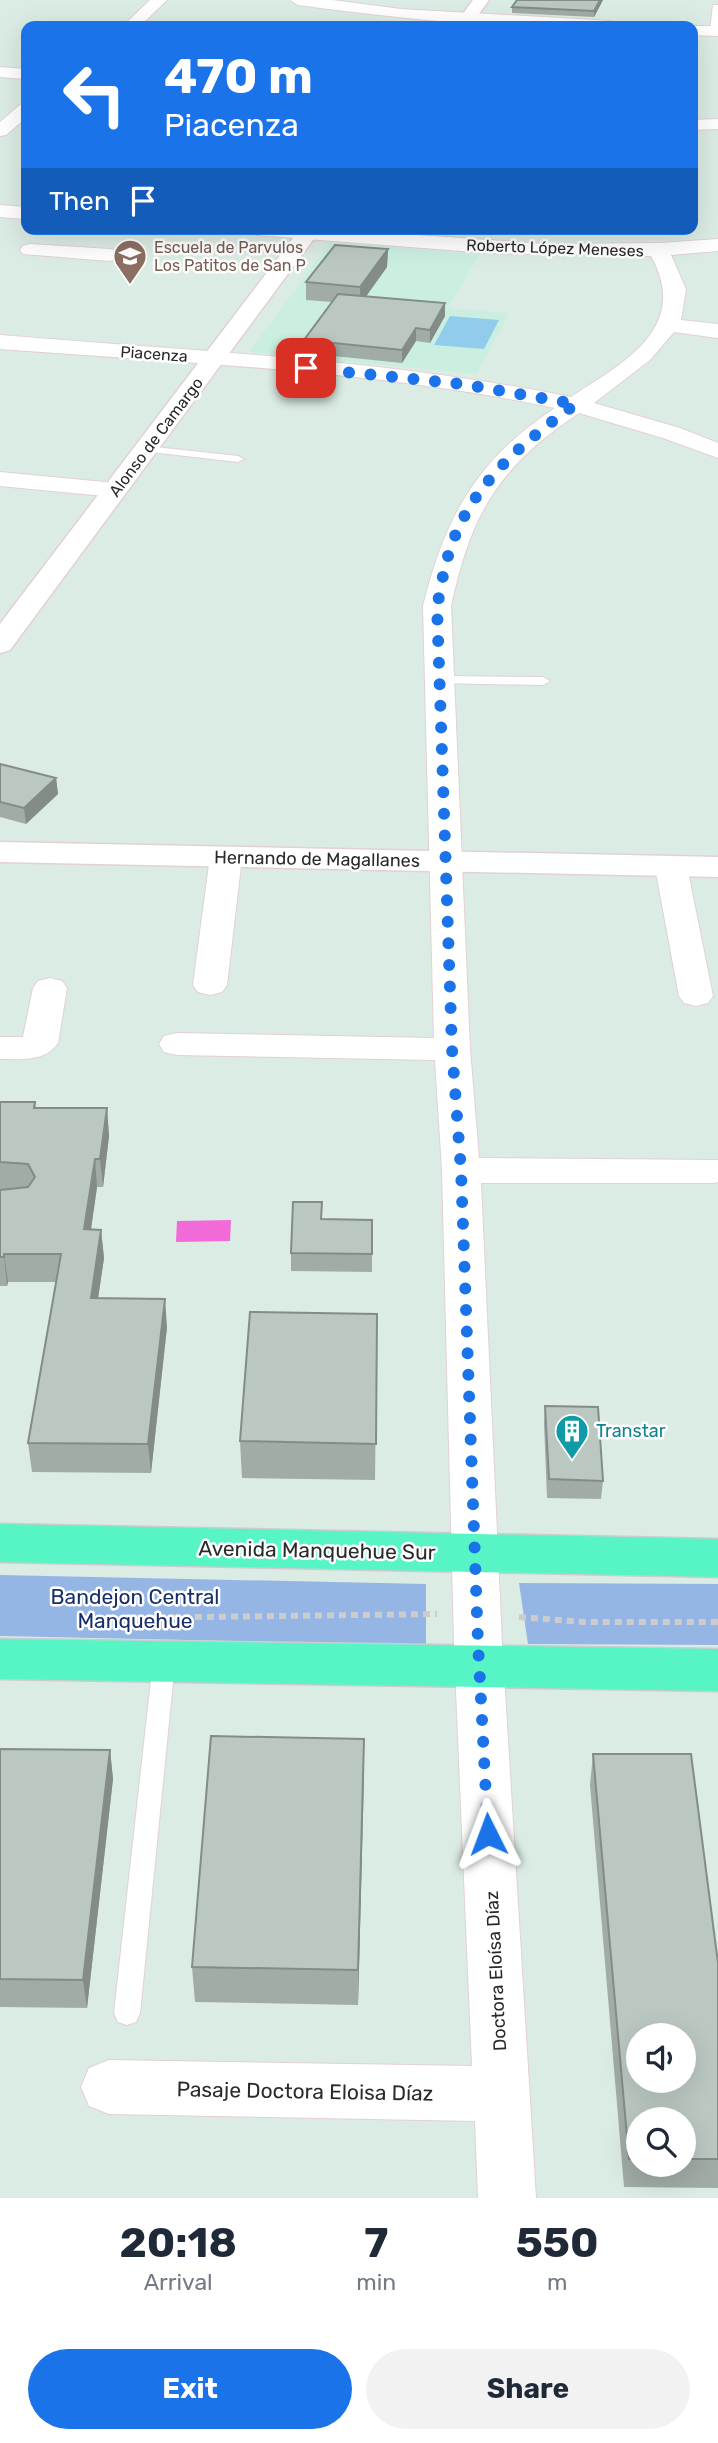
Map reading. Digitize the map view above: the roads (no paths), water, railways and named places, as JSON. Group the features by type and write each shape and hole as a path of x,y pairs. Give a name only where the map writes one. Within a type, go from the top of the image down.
{"main road":[{"name":"Avenida Manquehue Sur","path":"0,1543 718,1558"},
{"path":"0,1659 718,1670"}],"street":[{"path":"136,21 159,0"},
{"path":"466,21 481,0"},
{"path":"298,18 305,1 457,21"},
{"path":"698,30 716,31"},
{"path":"0,72 21,74"},
{"path":"0,131 21,113"},
{"path":"698,125 718,124"},
{"path":"0,211 21,213"},
{"name":"Alonso de Camargo","path":"0,643 307,235"},
{"name":"Roberto López Meneses","path":"416,235 469,237 567,251 658,250 718,245"},
{"path":"75,253 90,237"},
{"path":"30,250 110,255"},
{"name":"Doctora Eloísa Díaz","path":"507,2198 477,1614 461,1170 452,1049 437,606 449,553 463,517 480,490 535,433 633,363 667,325 674,313 676,295 673,279 658,250"},
{"path":"667,325 718,331"},
{"name":"Piacenza","path":"0,342 215,359 462,384 576,404 637,421 718,450"},
{"path":"0,478 115,490"},
{"name":"Hernando de Magallanes","path":"0,852 718,867"},
{"path":"210,985 226,857"},
{"path":"671,867 696,996"},
{"path":"0,1048 30,1048 40,1043 50,988"},
{"path":"177,1044 452,1049"},
{"path":"461,1170 713,1171"},
{"name":"Pasaje Doctora Eloisa Díaz","path":"109,2087 502,2094"}],"lane":[{"path":"716,7 716,31"},
{"path":"146,449 238,459"},
{"path":"440,680 543,681"},
{"path":"127,2013 164,1662"}],"place":[{"name":"Escuela de Parvulos Los Patitos de San P","path":"130,286"},
{"name":"Transtar","path":"572,1461"}],"park label":[{"name":"Bandejon Central Manquehue","path":"135,1608"}]}
